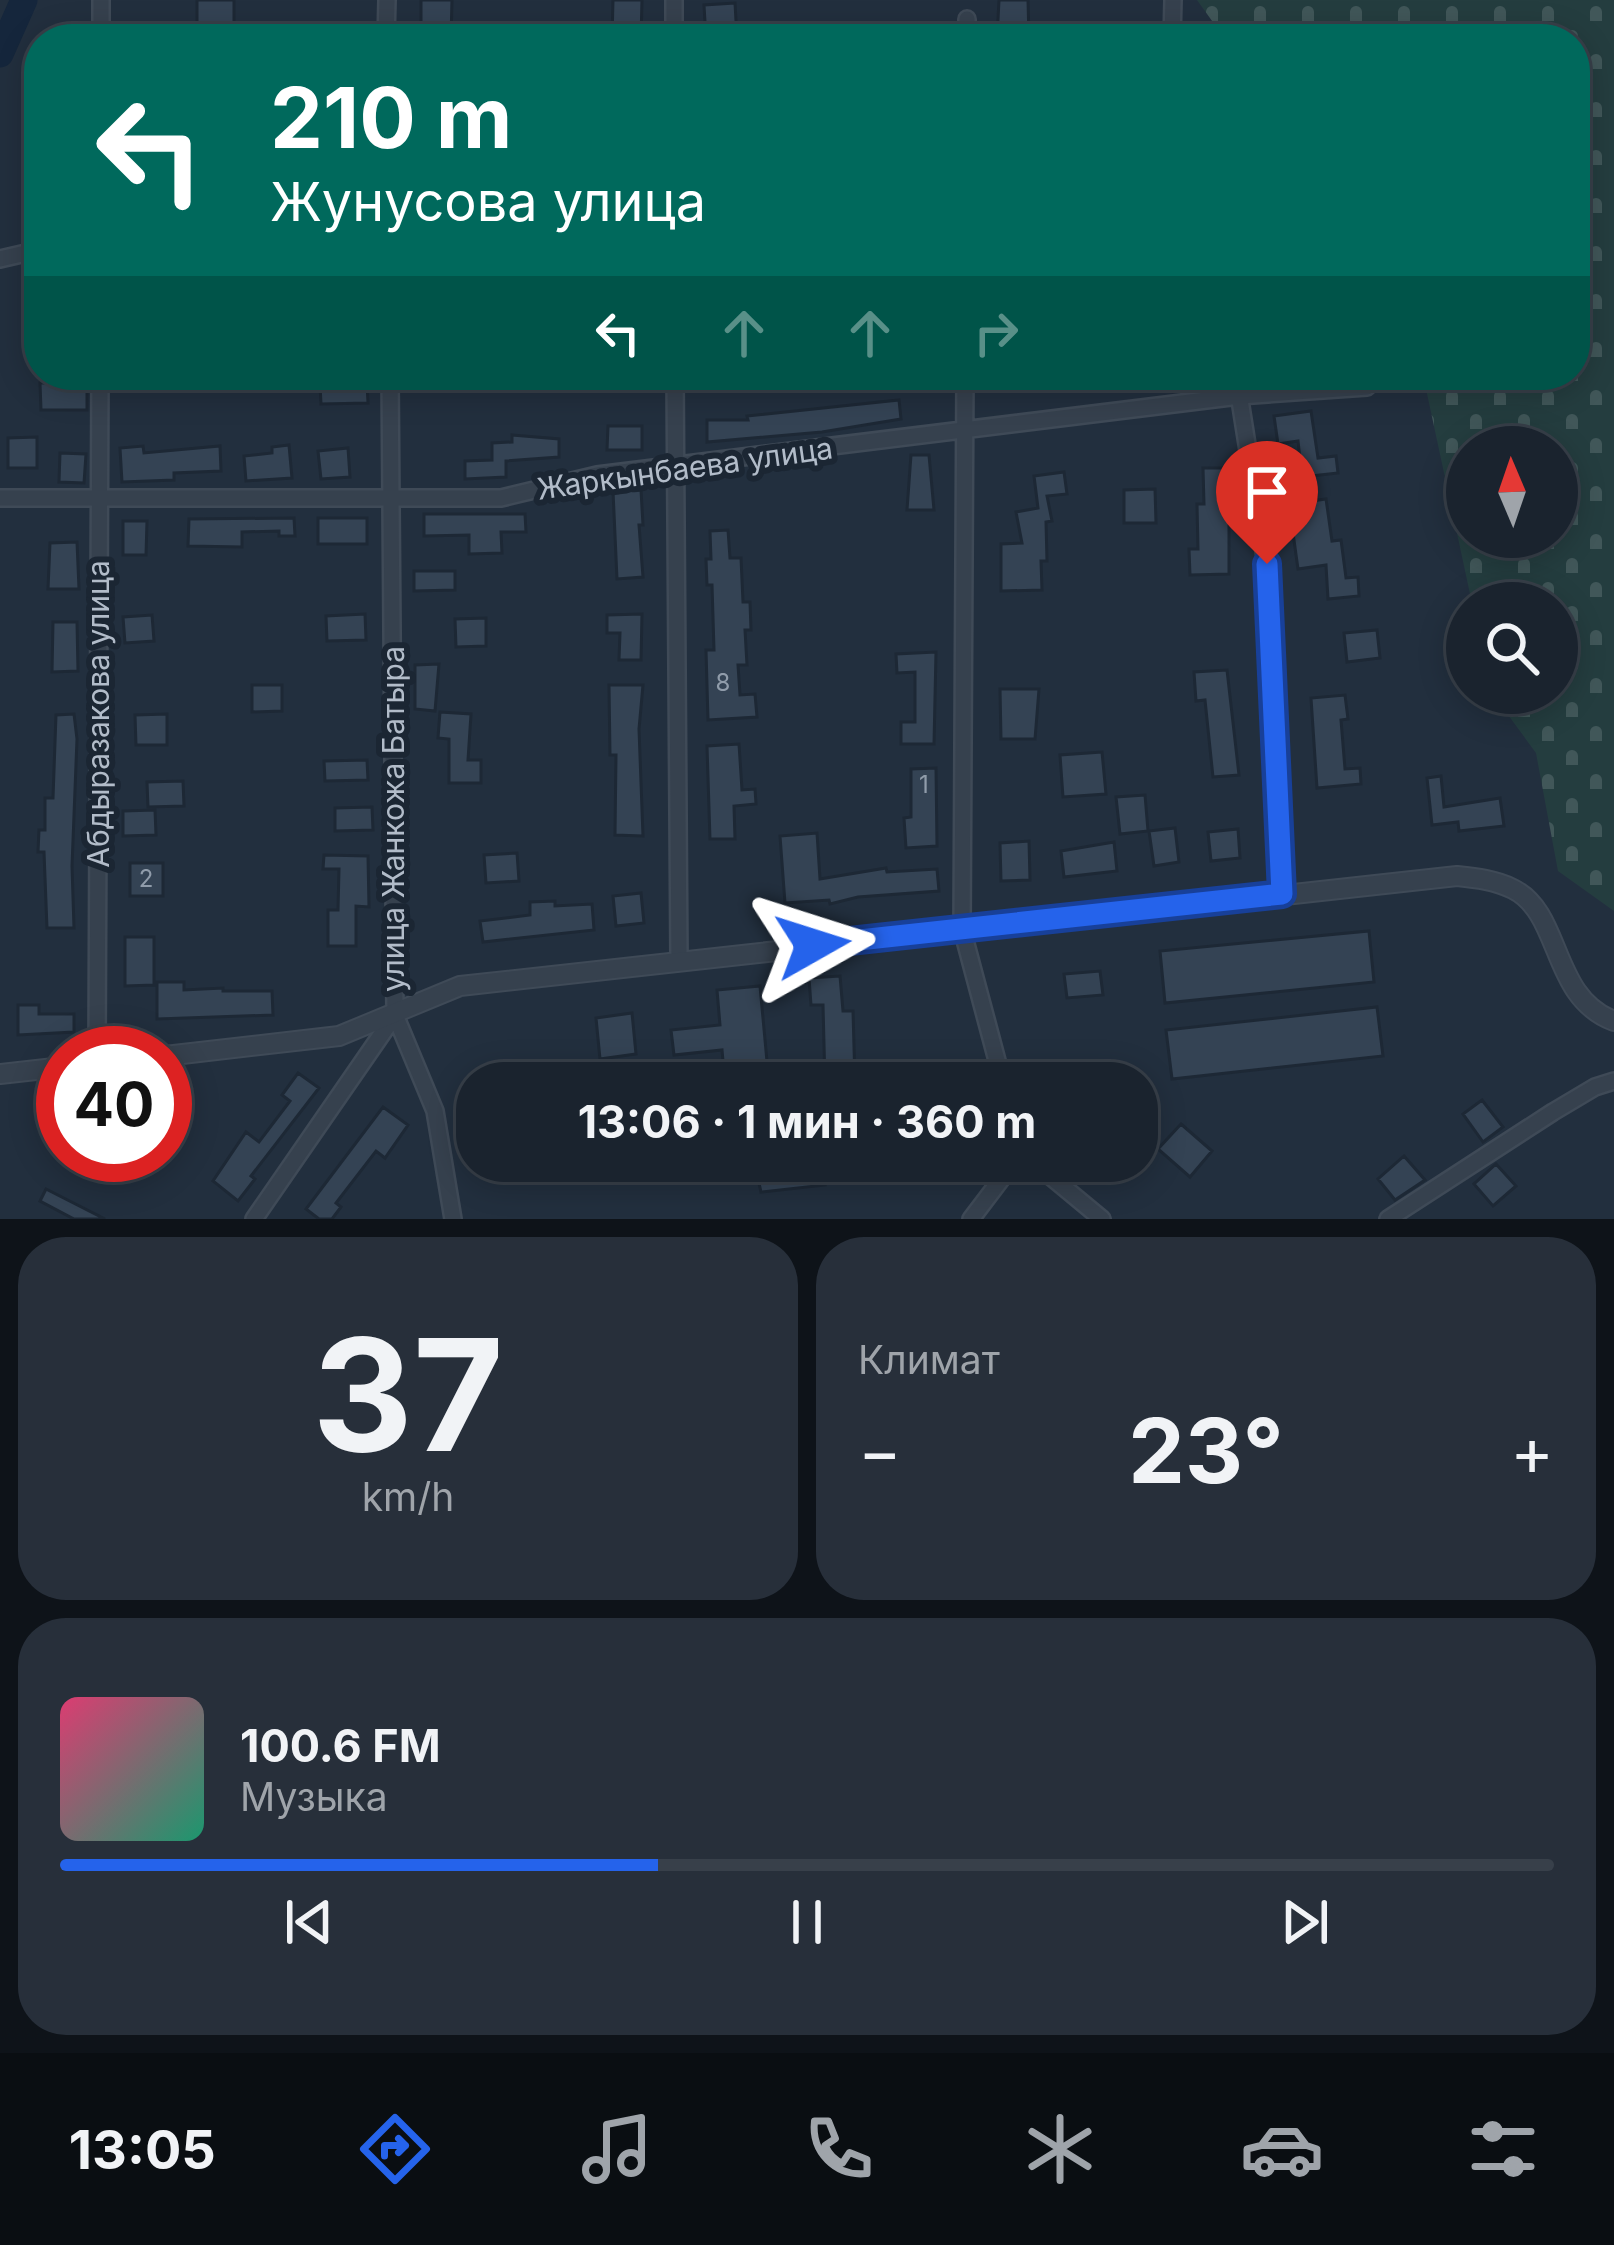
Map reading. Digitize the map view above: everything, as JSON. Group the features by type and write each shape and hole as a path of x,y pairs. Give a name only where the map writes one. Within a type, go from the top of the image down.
{"street":[{"path":"967,19 967,24"},
{"name":"Абдыразакова улица","path":"97,1026 100,390"},
{"name":"улица Жанкожа Батыра","path":"254,1219 395,1015 390,390"},
{"path":"676,390 679,961"},
{"path":"965,390 962,929 997,1062"},
{"path":"1237,390 1267,564 1282,894"},
{"name":"Жаркынбаева улица","path":"0,498 502,498 597,475 1238,396 1324,390"},
{"path":"192,1053 339,1036 460,986 1457,877 1486,879 1516,890 1534,908 1571,986 1611,1025"},
{"path":"395,1015 435,1111 453,1219"},
{"path":"0,1074 36,1070"},
{"path":"1388,1219 1553,1112 1614,1081"},
{"path":"971,1219 999,1182"},
{"path":"1057,1182 1102,1219"}],"green space":[{"path":"1197,0 1614,0 1614,911 1558,871 1536,753 1507,714 1578,714 1578,582 1467,582 1462,558 1578,558 1578,426 1446,426 1446,482 1426,390 1590,390 1590,24 1214,24"}],"building":[{"path":"197,0 234,0 234,24 197,23"},
{"path":"421,0 452,0 451,24 421,24"},
{"path":"613,0 642,0 641,24 612,24"},
{"path":"999,0 1028,0 1029,24 998,24"},
{"path":"735,3 736,24 705,24 704,5"},
{"path":"40,390 87,390 87,410 41,410"},
{"path":"320,390 367,390 368,403 321,404"},
{"path":"899,400 901,419 822,432 707,442 707,420 748,420 747,416"},
{"path":"1311,411 1318,458 1336,456 1338,473 1302,477 1298,441 1278,444 1274,416"},
{"path":"608,426 642,426 642,450 607,450"},
{"path":"512,435 559,439 559,457 506,461 506,477 465,479 465,461 492,460 492,443 512,442"},
{"path":"37,437 37,468 8,468 8,438"},
{"path":"289,445 292,478 246,481 244,456 272,453 272,447"},
{"path":"143,446 144,453 220,446 221,471 174,473 174,480 122,482 120,448"},
{"path":"348,448 350,477 321,479 318,451"},
{"path":"60,453 86,454 84,483 59,482"},
{"path":"911,455 929,455 934,510 907,510"},
{"path":"1203,468 1229,468 1229,574 1190,575 1189,549 1198,549 1197,504 1204,504"},
{"path":"1064,472 1067,494 1047,496 1052,521 1046,522 1042,590 1001,591 1001,544 1022,543 1016,512 1038,508 1034,476"},
{"path":"1155,489 1156,523 1124,523 1124,490"},
{"path":"641,490 643,577 617,579 613,491"},
{"path":"1326,499 1332,541 1341,540 1346,578 1358,577 1359,596 1328,599 1326,565 1298,569 1289,504"},
{"path":"424,514 525,514 526,532 501,532 502,553 469,554 469,535 424,536"},
{"path":"294,518 295,536 279,536 279,531 242,532 242,547 188,546 189,519"},
{"path":"318,518 367,518 367,544 318,544"},
{"path":"123,521 147,521 146,555 123,555"},
{"path":"728,530 730,558 741,558 743,602 750,602 751,630 745,630 747,665 738,665 740,695 755,694 757,717 708,720 706,650 714,650 712,585 707,585 706,559 711,559 710,531"},
{"path":"77,542 79,589 48,589 50,543"},
{"path":"414,571 455,571 455,590 414,591"},
{"path":"365,614 366,640 327,641 326,616"},
{"path":"642,614 641,660 619,660 620,633 607,633 607,615"},
{"path":"152,615 154,641 125,643 123,617"},
{"path":"486,618 486,646 456,647 455,619"},
{"path":"53,622 77,622 78,671 52,672"},
{"path":"1377,630 1380,658 1347,662 1344,633"},
{"path":"936,652 934,744 901,744 901,722 915,722 915,672 897,673 896,654"},
{"path":"439,664 435,711 415,709 415,665"},
{"path":"1227,670 1239,775 1213,777 1205,700 1196,701 1194,672"},
{"path":"252,685 282,685 282,711 252,712"},
{"path":"609,685 643,685 639,729 643,836 615,835 616,755 610,755"},
{"path":"1000,689 1039,689 1035,739 1001,739"},
{"path":"1345,695 1348,719 1341,720 1345,769 1360,768 1361,784 1317,788 1311,698"},
{"path":"440,712 471,714 468,760 481,760 481,783 449,783 449,739 438,738"},
{"path":"74,714 74,928 47,928 39,830 45,830 45,798 53,798 56,715"},
{"path":"167,714 167,745 136,745 135,715"},
{"path":"739,744 742,790 755,789 756,804 734,806 735,839 710,839 707,746"},
{"path":"1102,752 1106,794 1063,797 1060,755"},
{"path":"367,760 368,780 325,781 324,761"},
{"path":"936,768 937,846 906,848 904,818 911,817 911,769"},
{"path":"1441,776 1444,807 1500,798 1504,826 1459,831 1458,822 1432,825 1427,778"},
{"path":"183,781 184,806 148,807 147,782"},
{"path":"1145,795 1148,831 1120,834 1116,797"},
{"path":"372,807 373,830 335,831 335,808"},
{"path":"155,810 156,835 123,836 123,811"},
{"path":"1175,828 1179,862 1154,866 1149,831"},
{"path":"1238,829 1240,858 1211,861 1208,832"},
{"path":"817,833 820,879 886,868 887,872 937,869 939,891 858,897 830,904 829,900 785,903 780,836"},
{"path":"1029,841 1030,880 1001,881 1000,843"},
{"path":"1114,842 1117,871 1064,877 1061,851"},
{"path":"517,853 519,881 486,883 484,855"},
{"path":"324,855 368,856 369,907 356,906 356,946 328,946 328,910 338,910 339,869 323,869"},
{"path":"130,863 163,863 163,896 130,896"},
{"path":"641,893 644,923 616,926 613,896"},
{"path":"555,901 555,906 592,904 594,930 483,942 480,921 530,915 530,902"},
{"path":"1369,931 1374,982 1165,1003 1160,951"},
{"path":"125,937 154,937 154,985 125,986"},
{"path":"1100,971 1103,995 1067,998 1064,974"},
{"path":"840,976 843,1011 853,1011 854,1062 824,1062 823,1005 811,1005 809,978"},
{"path":"157,982 184,982 184,990 272,991 273,1015 157,1019"},
{"path":"760,986 767,1062 723,1062 722,1050 674,1055 671,1030 720,1025 717,990"},
{"path":"18,1005 39,1005 39,1014 74,1014 74,1026 36,1026 36,1034 18,1035"},
{"path":"1377,1007 1383,1056 1172,1079 1166,1030"},
{"path":"632,1013 636,1054 600,1059 596,1018"},
{"path":"298,1073 319,1088 251,1176 255,1179 238,1201 213,1181 246,1132 259,1142 290,1101 282,1095"},
{"path":"1482,1100 1503,1127 1483,1142 1463,1114"},
{"path":"383,1107 408,1125 385,1158 376,1151 336,1203 341,1207 332,1219 319,1219 306,1209"},
{"path":"1181,1124 1212,1151 1190,1177 1158,1149"},
{"path":"1404,1156 1425,1180 1395,1200 1378,1179"},
{"path":"1496,1164 1516,1186 1493,1206 1474,1184"},
{"path":"759,1182 825,1182 825,1185 761,1192"},
{"path":"46,1189 105,1219 74,1219 40,1201"}],"waterway":[{"path":"0,54 24,0"}],"route":[{"path":"813,945 1282,894 1267,564"}]}
